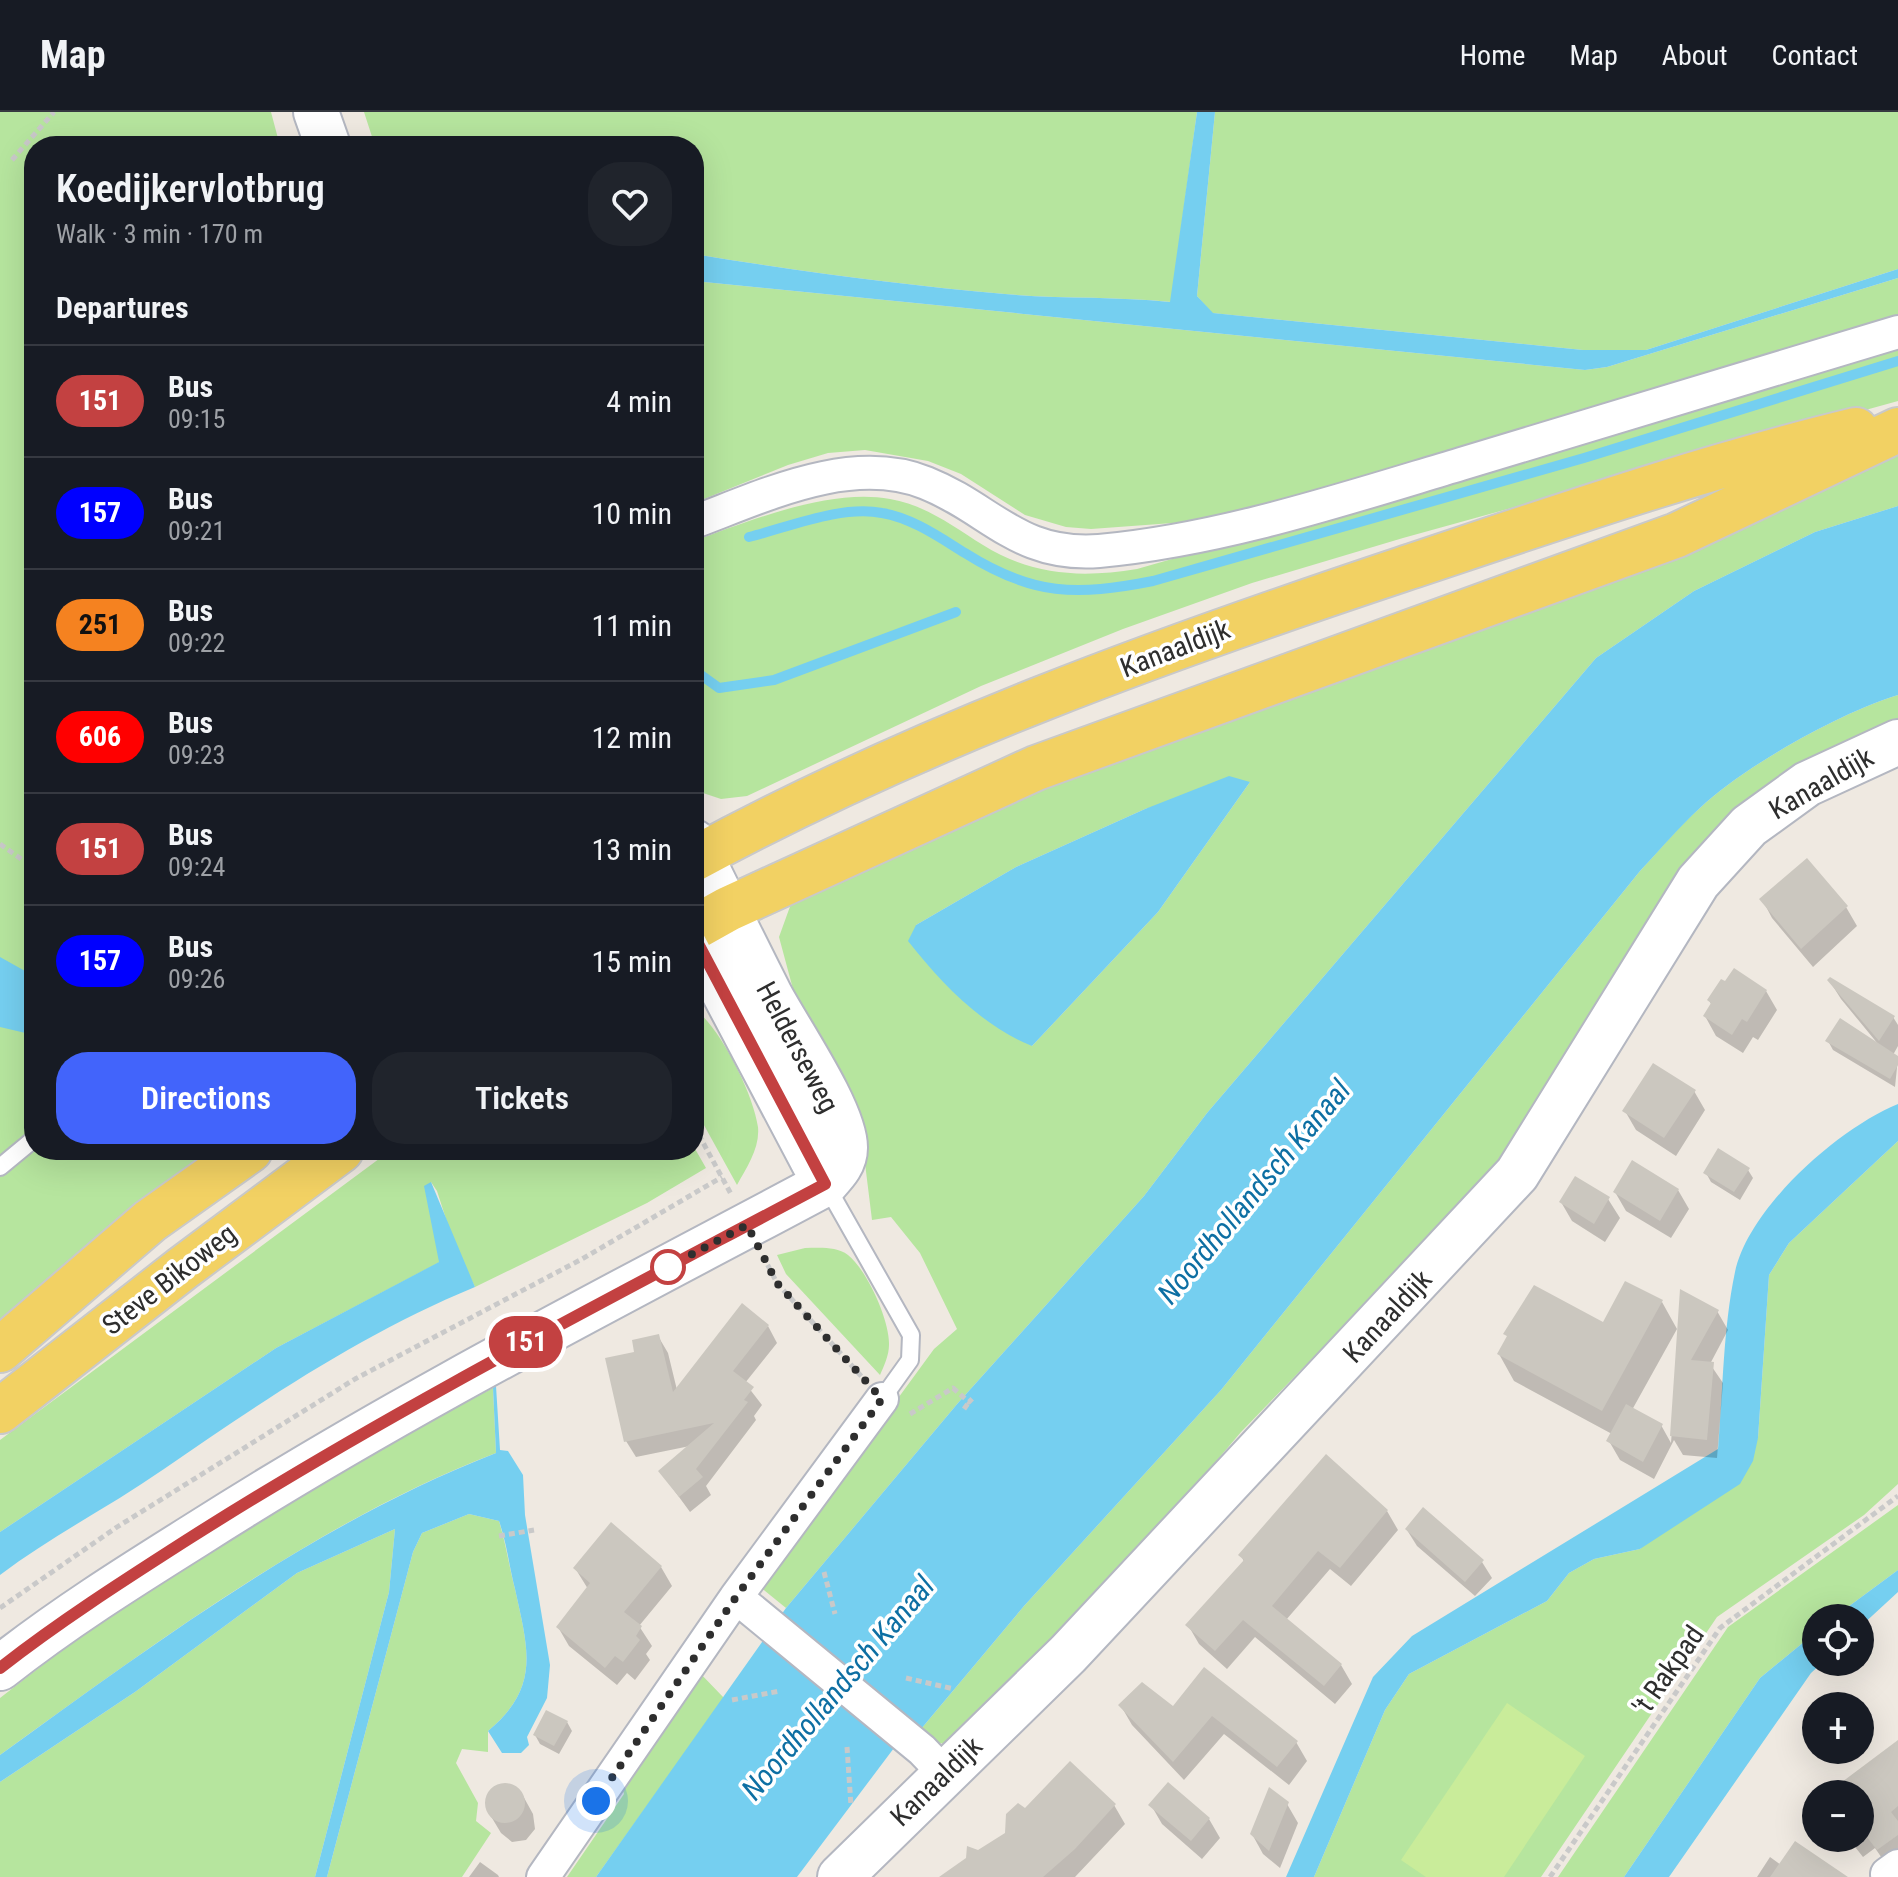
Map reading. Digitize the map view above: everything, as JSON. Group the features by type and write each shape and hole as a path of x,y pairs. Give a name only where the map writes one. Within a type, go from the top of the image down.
{"main road":[{"path":"316,112 324,136"},
{"name":"Kanaaldijk","path":"704,848 862,772 992,717 1218,631 1624,495 1790,446 1898,420"},
{"path":"704,887 711,918 1036,768 1677,535 1898,430"},
{"name":"Kanaaldijk","path":"840,1877 933,1762 1068,1654 1517,1174 1698,882 1739,837 1807,784 1898,742"},
{"name":"Helderseweg","path":"704,955 825,1184 843,1162 843,1134 711,918"},
{"name":"Steve Bikoweg","path":"0,1350 150,1221 236,1160"},
{"name":"Steve Bikoweg","path":"0,1411 328,1160"},
{"path":"0,1668 132,1576 292,1474 483,1365 825,1184"}],"street":[{"path":"704,518 807,482 845,474 883,473 923,481 953,495 1010,535 1045,546 1081,552 1181,539 1361,494 1898,332"},
{"path":"543,1877 747,1606 878,1403"},
{"path":"747,1606 933,1762"}],"lane":[{"path":"0,1167 24,1147"},
{"path":"825,1184 911,1335 910,1360 878,1403"}],"path":[{"path":"33,136 54,112"},
{"path":"12,160 24,146"},
{"path":"0,844 24,861"},
{"path":"704,1144 777,1283 894,1424 953,1388 972,1400 964,1409"},
{"path":"0,1608 117,1527 355,1379 582,1259 722,1177"},
{"name":"'t Rakpad","path":"1550,1877 1720,1628 1898,1496"},
{"path":"499,1536 534,1530"},
{"path":"824,1572 835,1614"},
{"path":"906,1678 954,1689"},
{"path":"732,1700 780,1691"},
{"path":"847,1747 851,1806"}],"green space":[{"path":"0,112 271,112 277,136 24,136 24,1160 214,1160 0,1331"},
{"path":"364,112 1197,112 1171,302 1026,296 849,277 704,256 704,136 372,136"},
{"path":"1215,112 1898,112 1898,269 1646,350 1583,350 1212,313 1197,296"},
{"path":"1898,278 1898,320 1328,491 1200,521 1091,529 1066,527 1025,515 961,474 928,461 865,450 828,453 788,465 704,499 704,282 1585,370 1607,367"},
{"path":"1898,345 1898,401 1252,583 1123,629 981,686 747,796 721,799 704,793 704,537 817,502 842,498 890,499 916,506 1020,563 1058,572 1097,573 1137,569 1491,468"},
{"path":"1898,447 1898,506 1815,532 1694,591 1596,658 1207,1113 1144,1196 958,1403 786,1608 760,1587 934,1349 957,1329 920,1253 891,1217 872,1220 861,1131 793,989 779,937 792,901 1012,788","holes":["1250,782 1158,912 1032,1046 916,925 1016,867 1145,809"]},
{"path":"1898,695 1898,720 1860,735 1709,847 1647,920 1500,1165 1241,1432 1157,1531 952,1745 932,1742 924,1735 926,1731 921,1729 1024,1606 1221,1390 1640,871 1677,831 1741,775 1794,742 1849,714"},
{"path":"704,1018 725,1046 743,1080 758,1127 752,1157 737,1185 704,1125"},
{"path":"1898,1141 1898,1484 1864,1515 1717,1617 1541,1877 1314,1877 1385,1710 1409,1674 1547,1601 1569,1573 1594,1559 1640,1549 1758,1438 1769,1275 1789,1243"},
{"path":"378,1160 701,1160 706,1168 647,1203 475,1287 455,1247 437,1191 431,1182 440,1262 276,1348 0,1532 0,1440"},
{"path":"805,1248 843,1252 863,1272 881,1310 888,1335 888,1353 880,1375 786,1274 777,1255"},
{"path":"493,1388 496,1453 365,1513 301,1549 178,1629 0,1755 0,1698 115,1609 298,1490"},
{"path":"1898,1505 1898,1570 1852,1604 1802,1604 1802,1644 1760,1678 1624,1877 1558,1877 1728,1627"},
{"path":"469,1514 499,1521 526,1649 523,1683 505,1715 488,1731 488,1752 462,1749 456,1763 478,1803 476,1821 491,1833 462,1877 327,1877 413,1552 422,1533"},
{"path":"395,1529 389,1592 315,1877 0,1877 0,1782 135,1692 297,1573"},
{"path":"697,1670 724,1698 596,1877 567,1877 624,1794 620,1780"},
{"path":"1507,1703 1585,1756 1504,1877 1426,1877 1401,1860"}],"water":[{"path":"1197,112 1215,112 1197,296 1213,313 1583,350 1646,350 1898,269 1898,278 1607,367 1585,370 704,282 704,256 849,277 1026,296 1170,302"},
{"name":"Noordhollandsch Kanaal","path":"1898,506 1898,695 1849,714 1794,742 1741,775 1677,831 1640,871 1221,1390 1024,1606 921,1729 897,1750 894,1748 797,1877 596,1877 786,1608 958,1403 1144,1196 1207,1113 1596,658 1694,591 1815,532"},
{"path":"1229,776 1250,782 1158,912 1032,1046 979,1015 934,972 908,941 916,925 1016,867 1145,809"},
{"path":"0,957 24,970 24,1033 0,1027"},
{"path":"1898,1104 1898,1141 1789,1243 1769,1275 1758,1438 1753,1461 1740,1484 1640,1549 1594,1559 1569,1573 1547,1601 1409,1674 1385,1710 1314,1877 1286,1877 1373,1677 1412,1636 1718,1449 1728,1316 1735,1272 1744,1247 1758,1222 1800,1173 1850,1131"},
{"path":"431,1182 475,1287 393,1325 315,1369 0,1575 0,1532 276,1348 439,1262 424,1186"},
{"path":"496,1386 500,1450 508,1451 523,1475 525,1515 550,1665 547,1698 527,1737 529,1745 521,1753 502,1753 488,1731 516,1699 526,1666 524,1630 506,1547 499,1521 469,1514 422,1533 413,1552 327,1877 315,1877 389,1592 395,1529 297,1573 135,1692 0,1782 0,1755 239,1588 364,1514 429,1481 496,1453 493,1388"},
{"path":"1898,1570 1898,1592 1874,1614 1874,1604 1852,1604"},
{"path":"1802,1644 1802,1676 1809,1676 1669,1877 1624,1877 1760,1678"}],"building":[{"path":"1807,858 1848,906 1801,949 1759,899"},
{"path":"1734,968 1767,990 1747,1022 1742,1019 1732,1035 1703,1016 1711,1003 1707,1000 1721,979 1725,981"},
{"path":"1830,977 1895,1016 1879,1041 1827,980"},
{"path":"1840,1018 1898,1056 1898,1065 1890,1079 1825,1041"},
{"path":"1653,1063 1696,1090 1664,1138 1622,1111"},
{"path":"1718,1148 1750,1168 1734,1192 1703,1173"},
{"path":"1632,1160 1679,1189 1660,1221 1613,1192"},
{"path":"1575,1176 1610,1197 1594,1224 1559,1202"},
{"path":"1625,1281 1663,1300 1602,1411 1497,1354 1507,1336 1503,1334 1534,1285 1603,1322"},
{"path":"1680,1289 1719,1310 1691,1360 1714,1362 1707,1440 1670,1436"},
{"path":"742,1303 769,1325 733,1371 754,1387 744,1400 748,1402 696,1469 703,1477 679,1497 658,1471 714,1423 624,1442 605,1358 634,1352 632,1340 659,1334 673,1392"},
{"path":"1626,1404 1663,1424 1643,1462 1606,1441"},
{"path":"1326,1454 1388,1510 1340,1568 1318,1551 1272,1606 1342,1664 1324,1686 1243,1620 1215,1651 1185,1625 1244,1560 1238,1555"},
{"path":"1423,1507 1484,1560 1465,1582 1405,1529"},
{"path":"611,1522 662,1566 624,1612 642,1626 636,1636 640,1640 623,1662 615,1656 605,1668 556,1627 590,1583 573,1568"},
{"path":"1204,1667 1298,1741 1277,1767 1212,1716 1173,1762 1118,1705 1142,1682 1173,1706"},
{"path":"546,1710 568,1721 554,1746 533,1735"},
{"path":"1898,1740 1898,1806 1891,1812 1898,1821 1898,1835 1877,1850 1874,1846 1874,1780 1845,1780 1866,1764 1874,1764 1874,1758"},
{"path":"1070,1761 1116,1804 1075,1849 1043,1877 939,1877 966,1858 967,1846 978,1850 1005,1833 1006,1814 1018,1803 1025,1808"},
{"path":"1168,1782 1210,1818 1191,1841 1148,1805"},
{"path":"505,1783 519,1789 525,1803 519,1817 505,1823 491,1817 485,1803 491,1789"},
{"path":"1269,1787 1289,1802 1269,1851 1250,1834"},
{"path":"1795,1841 1802,1846 1802,1852 1811,1852 1848,1877 1770,1877"}],"waterway":[{"path":"749,537 832,514 882,513 915,524 989,567 1034,585 1078,590 1126,586 1153,581 1584,458 1898,361"},
{"path":"704,677 719,688 774,680 956,612"}],"bus line":[{"name":"151","path":"0,1668 158,1559 292,1474 483,1365 825,1184 704,955"}],"route":[{"path":"596,1801 736,1597 882,1399 777,1283 747,1225 668,1267"}]}
